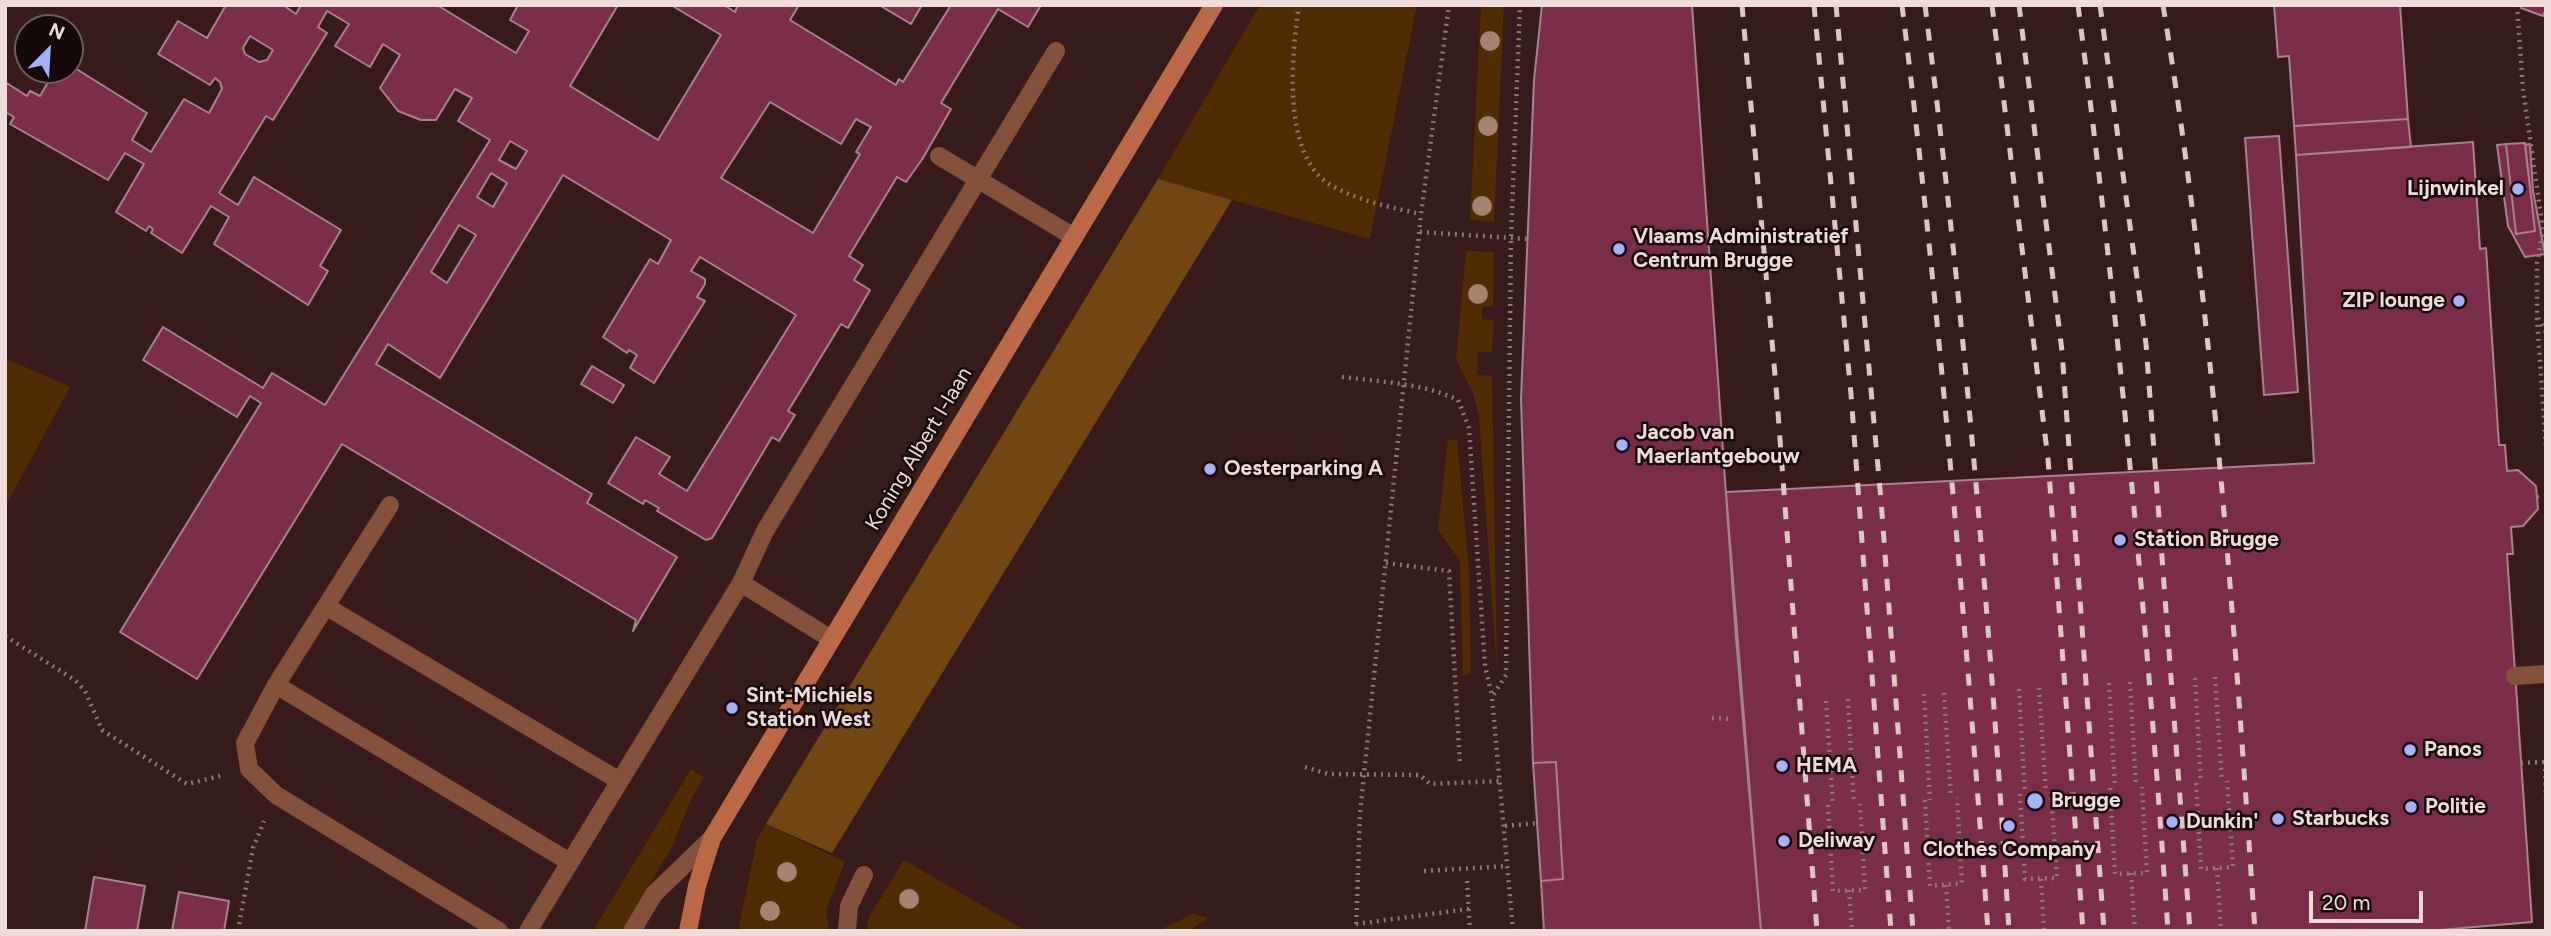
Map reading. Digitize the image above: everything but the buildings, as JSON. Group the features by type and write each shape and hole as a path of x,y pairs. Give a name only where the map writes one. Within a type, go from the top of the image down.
{"main road":[{"name":"Koning Albert I-laan","path":"690,930 697,886 712,838 1214,5"}],"street":[{"path":"528,931 568,861 741,583 765,531 1056,51"},
{"path":"939,156 1074,237"},
{"path":"390,505 276,685 245,743 249,769 276,795 499,931"},
{"path":"741,583 831,639"},
{"path":"327,607 618,780"},
{"path":"2515,676 2546,674"},
{"path":"276,685 568,861"},
{"path":"632,931 654,894 712,838"},
{"path":"847,931 849,906 864,875"}],"path":[{"path":"1299,5 1292,57 1295,107 1304,154 1327,183 1362,200 1421,214"},
{"path":"1356,931 1364,776 1419,232 1448,5"},
{"path":"1492,697 1506,675 1511,238 1520,5"},
{"path":"2517,5 2523,89 2543,230 2537,263 2537,318 2546,448"},
{"path":"1419,232 1527,239"},
{"path":"2537,318 2546,332"},
{"path":"1342,377 1404,384 1441,392 1458,400 1469,428 1485,666 1492,697 1501,781 1513,931"},
{"path":"2537,497 2546,496"},
{"path":"1386,563 1449,571 1460,766"},
{"path":"5,636 75,680 85,691 102,730 187,784 249,769"},
{"path":"2195,678 2201,869 2233,867 2215,677"},
{"path":"2109,683 2115,874 2147,873 2130,682"},
{"path":"2019,689 2025,879 2041,879 2057,878 2039,688"},
{"path":"1924,694 1930,886 1962,883 1944,693"},
{"path":"1826,701 1833,891 1865,890 1848,699"},
{"path":"1712,718 1731,719"},
{"path":"2521,763 2545,762 2546,799"},
{"path":"1305,767 1328,774 1420,775 1430,784 1501,781"},
{"path":"238,931 253,848 276,795"},
{"path":"1505,827 1537,823"},
{"path":"1424,871 1508,866"},
{"path":"2217,868 2221,931"},
{"path":"2131,873 2135,931"},
{"path":"2041,879 2044,931"},
{"path":"1467,881 1470,931"},
{"path":"1946,884 1949,931"},
{"path":"1849,890 1852,931"},
{"path":"1356,923 1469,909"}],"shaded area":[{"path":"1260,5 1417,5 1370,239 1158,179"},
{"path":"1481,5 1504,5 1494,222 1470,220"},
{"path":"1158,179 1232,200 832,853 766,824"},
{"path":"1466,251 1494,252 1493,307 1482,307 1482,319 1494,320 1492,352 1478,352 1477,375 1492,376 1497,672 1479,416 1473,393 1456,359"},
{"path":"5,358 70,387 5,507"},
{"path":"1448,440 1457,440 1469,570 1471,673 1463,676 1460,561 1438,530"},
{"path":"691,769 704,778 691,799 673,845 622,931 593,931"},
{"path":"766,824 845,862 826,910 829,931 738,931 757,840"},
{"path":"904,860 1026,931 866,931 869,917"},
{"path":"1193,914 1209,918 1188,931 1158,931"}],"railway":[{"path":"1742,5 1776,386 1817,931"},
{"path":"1814,5 1851,394 1891,931"},
{"path":"1836,5 1881,500 1913,931"},
{"path":"1902,5 1951,468 1988,931"},
{"path":"1925,5 1952,236 1974,467 2009,931"},
{"path":"1992,5 2048,459 2083,931"},
{"path":"2019,5 2062,351 2104,931"},
{"path":"2078,5 2130,467 2168,931"},
{"path":"2100,5 2146,344 2190,931"},
{"path":"2163,5 2196,235 2209,351 2230,582 2255,931"}],"place":[{"name":"Lijnwinkel","path":"2518,189"},
{"name":"Vlaams Administratief Centrum Brugge","path":"1619,249"},
{"name":"ZIP lounge","path":"2459,301"},
{"name":"Jacob van Maerlantgebouw","path":"1622,445"},
{"name":"Oesterparking A","path":"1210,469"},
{"name":"Station Brugge","path":"2120,540"},
{"name":"Sint-Michiels Station West","path":"732,708"},
{"name":"Panos","path":"2410,750"},
{"name":"HEMA","path":"1782,766"},
{"name":"Brugge","path":"2035,801"},
{"name":"Politie","path":"2411,807"},
{"name":"Starbucks","path":"2278,819"},
{"name":"Dunkin'","path":"2172,822"},
{"name":"Clothes Company","path":"2009,826"},
{"name":"Deliway","path":"1784,841"}]}
